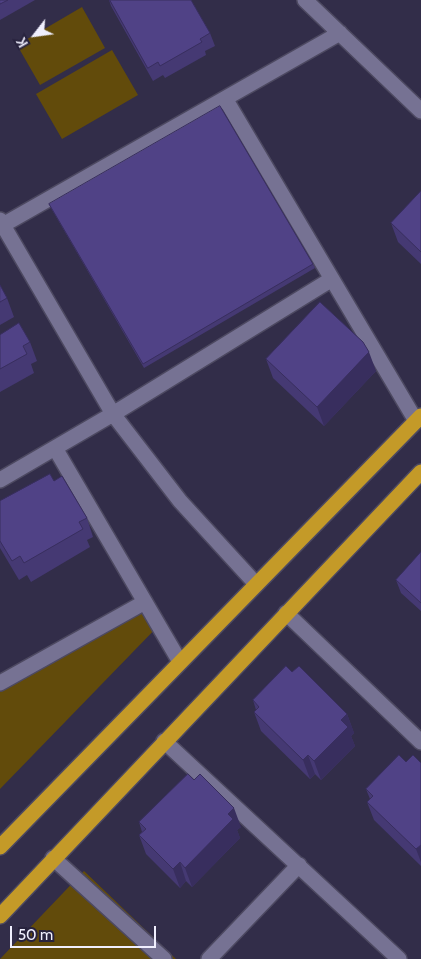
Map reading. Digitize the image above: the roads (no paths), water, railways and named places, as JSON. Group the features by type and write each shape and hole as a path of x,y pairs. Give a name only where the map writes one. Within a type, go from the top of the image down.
{"highway":[{"path":"0,847 418,418"},
{"path":"0,916 421,472"}],"street":[{"path":"305,0 421,111"},
{"path":"256,584 180,501 113,414 2,222 226,100 340,33"},
{"path":"226,100 332,279 418,418"},
{"path":"0,480 113,414 332,279"},
{"path":"55,448 180,662"},
{"path":"0,683 145,602"},
{"path":"286,613 421,742"},
{"path":"164,741 399,959"},
{"path":"53,858 164,959"},
{"path":"209,959 299,866"}]}
